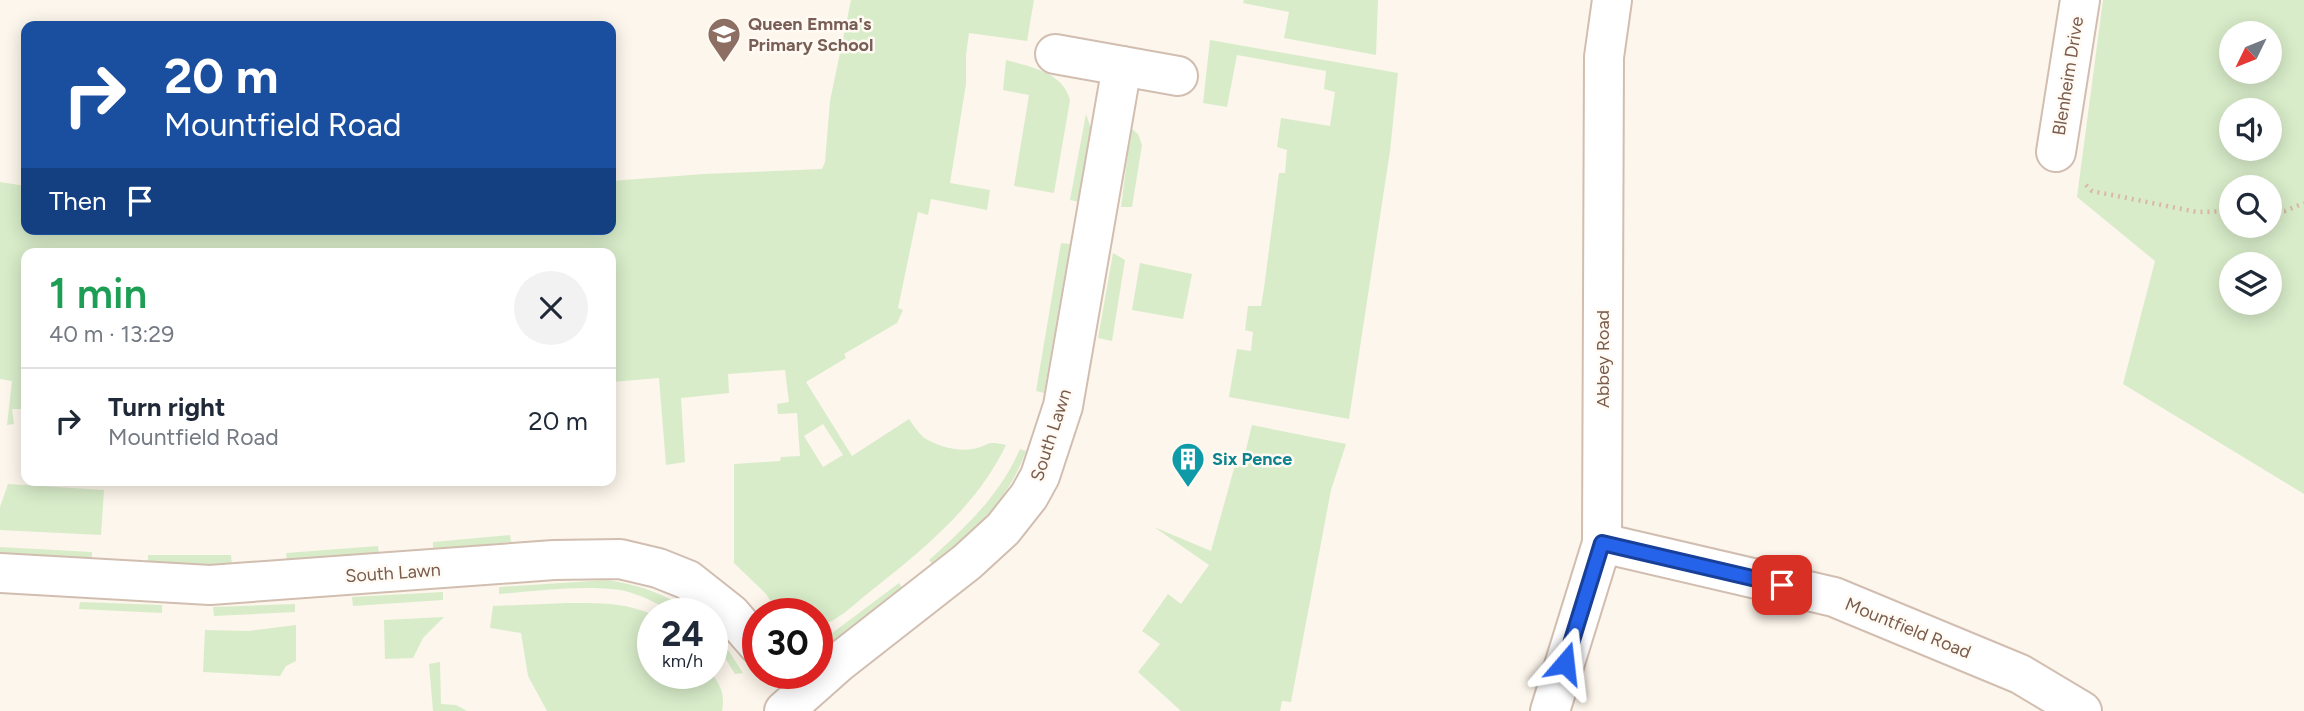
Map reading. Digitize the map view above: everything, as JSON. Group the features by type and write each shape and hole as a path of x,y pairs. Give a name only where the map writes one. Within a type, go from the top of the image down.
{"street":[{"name":"Abbey Road","path":"1550,711 1602,543 1604,57 1612,0"},
{"name":"Blenheim Drive","path":"2056,152 2080,0"},
{"path":"1055,54 1178,76"},
{"name":"South Lawn","path":"786,695 838,663 967,562 1003,529 1029,496 1050,449 1063,406 1122,66"},
{"name":"Mountfield Road","path":"1602,543 1834,597 2020,674 2082,711"},
{"name":"South Lawn","path":"0,573 210,585 554,561 620,559 658,568 688,580 731,614 742,627"}],"path":[{"path":"2056,152 2092,191 2197,212 2219,211"},
{"path":"2282,211 2304,203"}],"green space":[{"path":"851,0 1034,0 1027,41 969,33 966,84 950,183 990,190 987,210 931,199 928,215 918,212 898,308 903,310 897,323 844,354 846,358 806,382 852,456 909,419 923,437 947,448 967,450 990,443 1006,445 994,468 963,509 907,562 833,620 833,598 769,598 734,563 734,464 780,461 781,457 800,456 797,413 778,414 777,404 789,402 785,370 728,374 729,393 681,398 685,462 666,465 659,378 616,382 616,248 21,248 21,409 12,409 14,424 7,425 12,381 0,379 0,182 21,185 21,235 616,235 616,181 822,169 825,162 830,101","holes":["823,424 843,455 823,467 804,436"]},
{"path":"1244,0 1378,0 1376,55 1284,38 1289,12 1243,3"},
{"path":"2103,0 2304,0 2304,494 2123,384 2155,261 2077,197"},
{"path":"1210,40 1398,73 1390,151 1349,419 1229,397 1237,349 1251,351 1253,332 1245,330 1248,306 1261,306 1279,173 1285,173 1287,150 1277,147 1281,118 1330,126 1335,92 1324,89 1326,71 1237,55 1227,107 1203,103"},
{"path":"1006,60 1035,68 1053,77 1061,83 1070,100 1054,193 1014,186 1029,95 1003,90"},
{"path":"1086,114 1091,129 1080,202 1070,200"},
{"path":"1131,128 1138,134 1142,145 1132,207 1121,207"},
{"path":"1061,243 1070,244 1044,393 1036,391"},
{"path":"1113,253 1125,260 1112,341 1098,338"},
{"path":"1140,263 1192,274 1183,319 1132,310"},
{"path":"1252,425 1346,444 1331,490 1291,702 1282,701 1280,711 1181,711 1138,672 1160,644 1142,631 1168,594 1181,604 1209,565 1154,527 1211,551 1235,465 1242,466"},
{"path":"1020,449 1026,451 999,501 962,541 933,565 929,560 969,523 992,496"},
{"path":"8,484 104,490 101,535 0,530 0,507"},
{"path":"510,535 511,542 433,550 433,542"},
{"path":"378,546 379,555 287,562 286,553"},
{"path":"0,547 92,552 92,562 0,556"},
{"path":"148,555 231,555 232,566 148,565"},
{"path":"606,580 629,584 667,598 646,598 620,590 575,588 499,594 499,587"},
{"path":"899,583 903,590 833,641 833,632"},
{"path":"443,592 443,600 353,606 352,597"},
{"path":"80,602 162,605 162,613 79,609"},
{"path":"600,603 637,609 637,689 721,689 722,711 547,711 528,676 521,633 490,628 493,606"},
{"path":"295,604 295,612 214,616 213,607"},
{"path":"444,617 423,638 413,658 385,659 384,620"},
{"path":"296,625 296,661 286,666 280,676 203,672 205,630 249,631"},
{"path":"728,650 742,671 735,674 728,663"},
{"path":"440,662 441,704 456,705 467,711 433,711 429,664"}],"place":[{"name":"Queen Emma's Primary School","path":"724,64"},
{"name":"Six Pence","path":"1188,489"}],"route":[{"path":"1565,663 1602,543 1782,585"}]}
